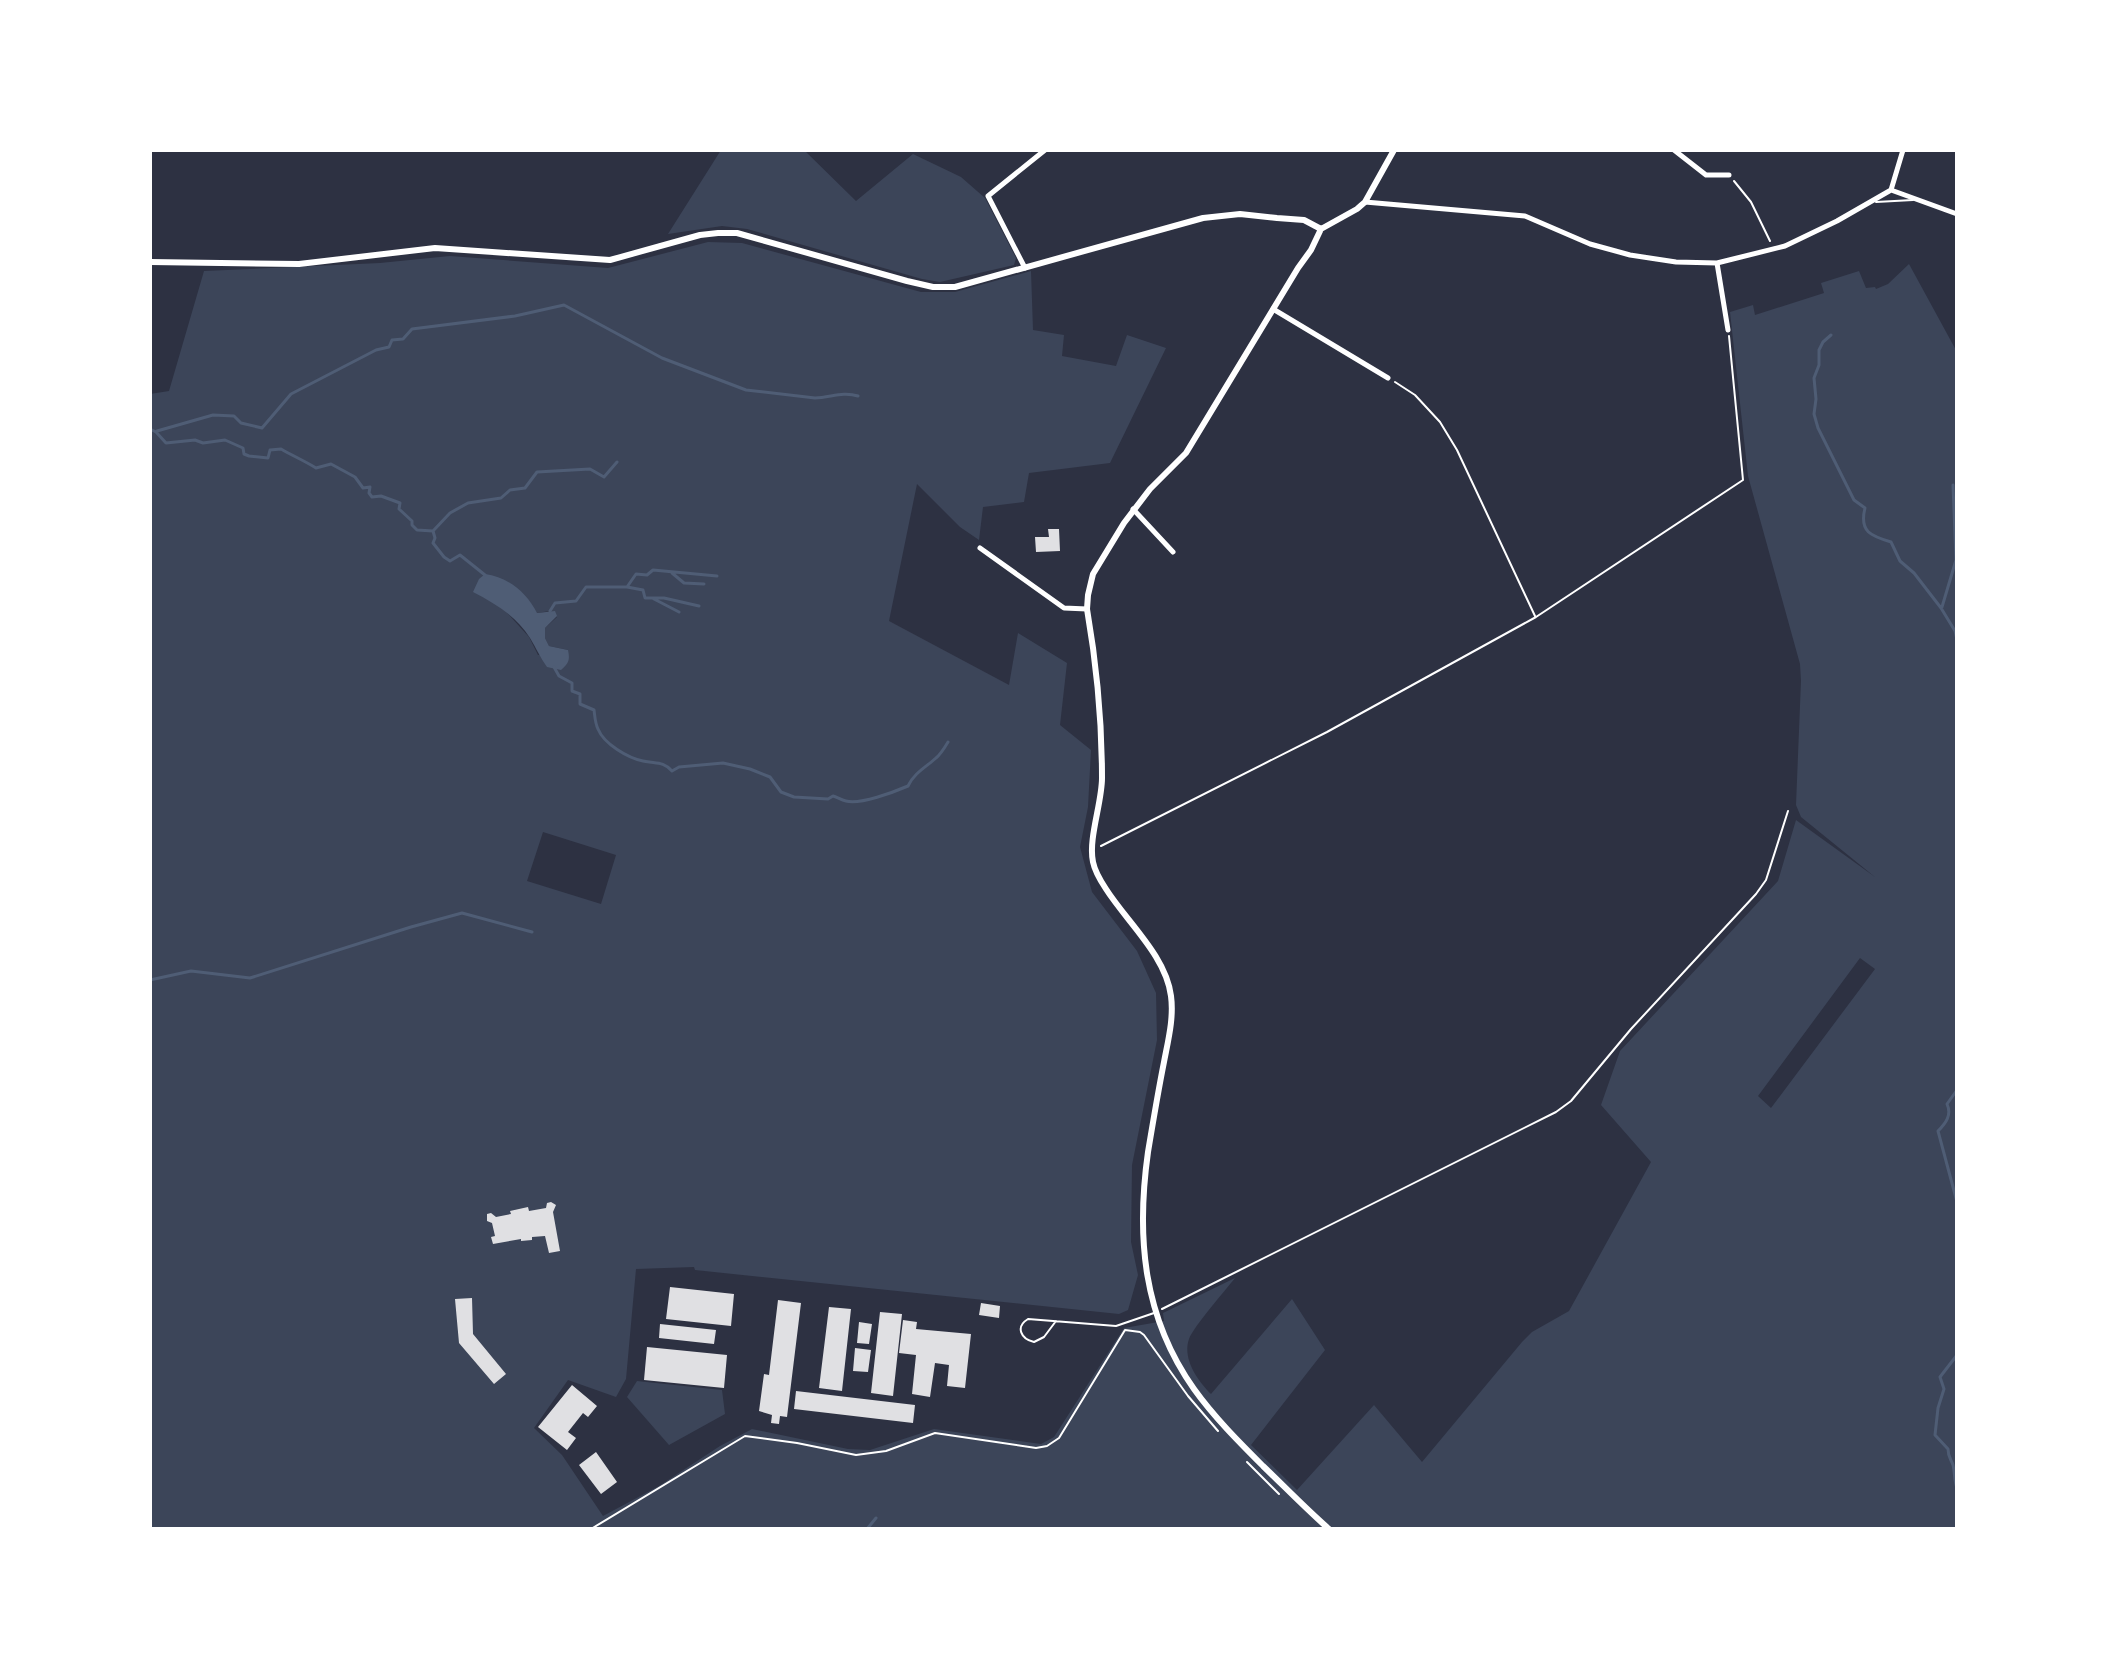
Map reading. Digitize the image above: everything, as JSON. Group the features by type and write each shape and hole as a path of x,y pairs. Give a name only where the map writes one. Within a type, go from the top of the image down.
{"street":[{"path":"1023,269 988,196 1045,150"},
{"path":"1329,1529 1234,1437 1194,1389 1171,1350 1156,1312 1143,1255 1143,1196 1169,1034 1171,995 1160,964 1095,870 1091,851 1102,782 1087,609 1093,574 1133,509 1186,453 1321,229 1365,202 1394,150"},
{"path":"1674,150 1706,175 1729,175"},
{"path":"1365,202 1525,216 1590,244 1630,255 1676,262 1717,263 1774,249 1837,221 1891,190 1903,150"},
{"path":"1891,190 1957,214"},
{"path":"150,262 299,264 435,248 610,260 700,235 737,233 907,281 933,287 955,287 1203,218 1240,214 1304,220 1321,229"},
{"path":"1717,263 1728,330"},
{"path":"1273,309 1388,378"},
{"path":"1133,509 1173,552"},
{"path":"980,548 1064,608 1087,609"}],"lane":[{"path":"1871,202 1917,199"},
{"path":"1056,1321 1044,1337 1034,1342 1026,1340 1020,1328 1022,1322 1028,1319 1056,1321 1116,1326 1156,1312"}],"path":[{"path":"1729,175 1751,202 1774,249"},
{"path":"1091,851 1327,732 1536,617 1743,480 1728,330"},
{"path":"1388,378 1415,395 1440,422 1457,450 1536,617"},
{"path":"1156,1312 1542,1119 1571,1101 1631,1029 1756,894 1766,880 1788,811"},
{"path":"591,1529 745,1436 856,1455 886,1451 935,1433 1036,1448 1047,1446 1059,1438 1125,1330 1132,1331"}],"shaded area":[{"path":"721,150 804,150 856,201 913,154 961,177 985,198 1016,258 1014,265 940,282 747,229 722,226 668,234"},
{"path":"708,242 742,243 921,292 955,292 1031,271 1033,330 1064,335 1062,356 1116,366 1127,335 1166,348 1110,463 1029,473 1024,502 983,507 979,540 960,527 917,484 889,621 1009,685 1018,633 1067,663 1060,725 1091,750 1088,807 1080,847 1092,892 1137,951 1156,993 1157,1040 1132,1165 1131,1242 1138,1275 1128,1310 1119,1314 695,1270 694,1267 636,1269 626,1379 616,1397 568,1380 534,1428 562,1455 603,1516 752,1429 848,1449 870,1450 934,1429 1041,1444 1054,1437 1124,1328 1164,1321 1163,1313 1235,1278 1197,1326 1187,1347 1192,1369 1211,1394 1292,1299 1325,1350 1251,1445 1297,1490 1374,1405 1422,1462 1522,1342 1532,1332 1569,1311 1651,1162 1601,1105 1620,1051 1778,881 1796,820 1875,877 1801,817 1796,805 1800,664 1748,476 1730,312 1753,305 1755,315 1824,293 1821,283 1859,271 1866,288 1876,289 1888,284 1909,264 1957,352 1957,1529 150,1529 150,394 169,391 204,271 380,263 450,256 608,268","holes":["501,606 537,613 550,611 557,617 545,628 545,638 549,646 568,650 538,655 529,637","543,832 616,855 601,904 527,881","1860,958 1875,969 1771,1108 1758,1096"]},
{"path":"485,574 516,587 537,613 555,611 557,616 545,628 545,638 549,646 568,650 568,661 561,670 547,667 530,638 512,617 473,592"},
{"path":"637,1381 722,1390 725,1414 669,1445 627,1397"}],"building":[{"path":"1048,529 1059,529 1060,551 1036,552 1035,537 1049,537"},
{"path":"547,1203 556,1205 553,1212 560,1251 549,1253 545,1236 493,1244 491,1237 495,1236 487,1214 496,1217 528,1207 529,1211 546,1208"},
{"path":"670,1287 734,1294 731,1326 666,1319"},
{"path":"472,1298 473,1334 506,1374 494,1384 459,1343 455,1299"},
{"path":"778,1300 801,1303 787,1417 780,1416 779,1424 771,1423 772,1415 759,1411 764,1374 769,1375"},
{"path":"981,1303 1000,1306 999,1318 979,1315"},
{"path":"829,1307 851,1309 842,1391 819,1388"},
{"path":"880,1312 902,1314 893,1396 871,1393"},
{"path":"903,1320 917,1322 916,1329 971,1334 965,1388 947,1386 949,1365 935,1363 930,1397 912,1394 916,1355 899,1353"},
{"path":"859,1322 872,1324 869,1344 857,1343"},
{"path":"660,1324 716,1330 714,1344 659,1338"},
{"path":"647,1347 727,1355 724,1388 644,1380"},
{"path":"855,1348 871,1350 868,1372 853,1371"},
{"path":"572,1385 597,1406 588,1417 583,1413 568,1432 576,1438 567,1450 538,1427"},
{"path":"796,1391 915,1405 913,1423 794,1409"},
{"path":"596,1452 617,1482 601,1494 579,1465"}],"waterway":[{"path":"157,431 213,415 234,416 241,423 262,428 291,394 376,350 389,347 392,340 403,339 412,329 515,316 564,305 662,358 746,390 815,398 841,394 858,396"},
{"path":"1831,335 1819,350 1819,365 1814,378 1814,414 1818,428 1854,500 1865,508 1865,528 1872,535 1891,542 1900,561 1914,573 1941,608 1957,640"},
{"path":"150,429 166,443 225,440 243,448 244,454 249,456 268,458 270,450 281,449 316,468 331,464 355,477 363,488 370,487 372,497 381,496 400,503 399,509 417,530 433,531 433,543 444,557 450,561 460,555 485,575"},
{"path":"433,531 450,513 468,503 501,498 510,490 525,488 537,472 590,469 604,477 617,462"},
{"path":"1942,607 1956,560 1953,485"},
{"path":"550,611 555,603 576,601 586,587 627,587 636,574 647,575 653,570 717,576"},
{"path":"672,573 684,583 704,584"},
{"path":"627,587 643,590 645,598 664,598 699,606"},
{"path":"654,599 679,612"},
{"path":"554,667 559,676 572,683 572,691 580,694 580,704 594,710 601,735 624,754 662,764 672,771 679,767 723,763 750,769 770,777 781,792 794,797 828,799 833,796 852,802 894,791 908,786 940,755 948,742"},
{"path":"150,980 191,971 250,978 462,913 532,932"},
{"path":"1957,1090 1947,1104 1947,1119 1938,1131 1957,1202"},
{"path":"1957,1355 1940,1377 1944,1389 1935,1435 1948,1449 1957,1488"},
{"path":"867,1529 876,1518"}]}
